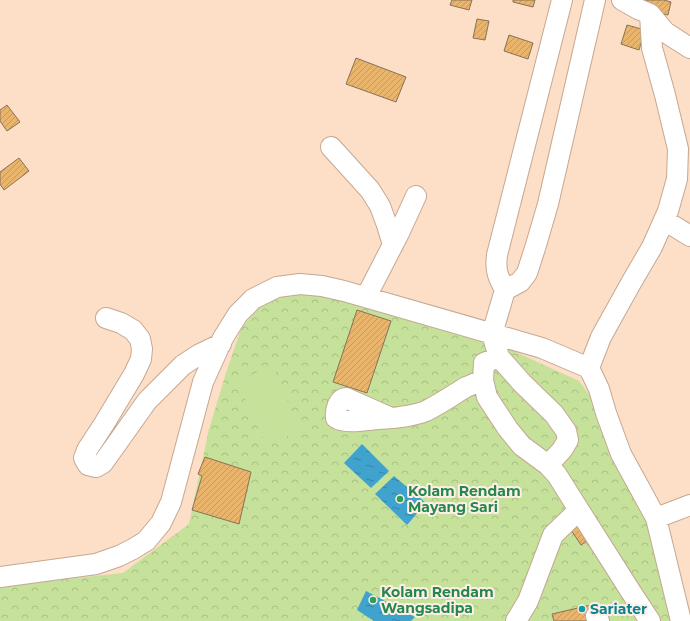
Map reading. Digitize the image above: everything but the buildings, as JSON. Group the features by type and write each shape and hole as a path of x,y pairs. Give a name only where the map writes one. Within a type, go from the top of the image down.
{"street":[{"path":"506,290 499,278 496,266 497,255 562,0"},
{"path":"548,465 562,450 568,440 566,431 554,414 522,383 499,357 492,334 506,290 520,282 527,273 536,245 548,204 595,0"},
{"path":"622,0 650,14 665,32 690,48"},
{"path":"589,368 602,337 652,247 668,211 677,179 678,149 652,48 650,14"},
{"path":"331,147 370,190 380,206 393,245"},
{"path":"366,297 416,196"},
{"path":"664,220 690,236"},
{"path":"0,577 96,564 119,556 146,541 161,523 172,502 203,382 221,344 238,314 253,299 276,287 308,284 337,289 542,348 589,368 599,389 621,454 656,518 681,621"},
{"path":"106,318 121,323 133,330 140,339 142,349 141,359 134,374 87,450 84,458 88,465 96,467 103,463 146,401 183,365 200,354 221,344"},
{"path":"499,357 484,363 483,380 487,397 508,429 522,446 548,465 557,475 650,621"},
{"path":"391,418 402,418 425,411 483,380"},
{"path":"656,518 690,505"},
{"path":"516,621 528,601 553,535 579,510"}],"green space":[{"path":"325,289 485,338 579,381 601,410 657,532 682,621 0,621 0,586 123,573 189,524 209,429 241,329 261,304 288,295"},
{"path":"273,365 300,431 266,445 237,382"}],"water":[{"path":"362,444 389,471 371,488 344,463"},
{"name":"Kolam Rendam Mayang Sari","path":"394,476 426,503 407,525 375,494"},
{"name":"Kolam Rendam Wangsadipa","path":"366,591 415,617 411,621 374,621 357,610"}],"place":[{"name":"Kolam Rendam Mayang Sari","path":"400,499"},
{"name":"Kolam Rendam Wangsadipa","path":"373,600"},
{"name":"Sariater","path":"582,609"}]}
